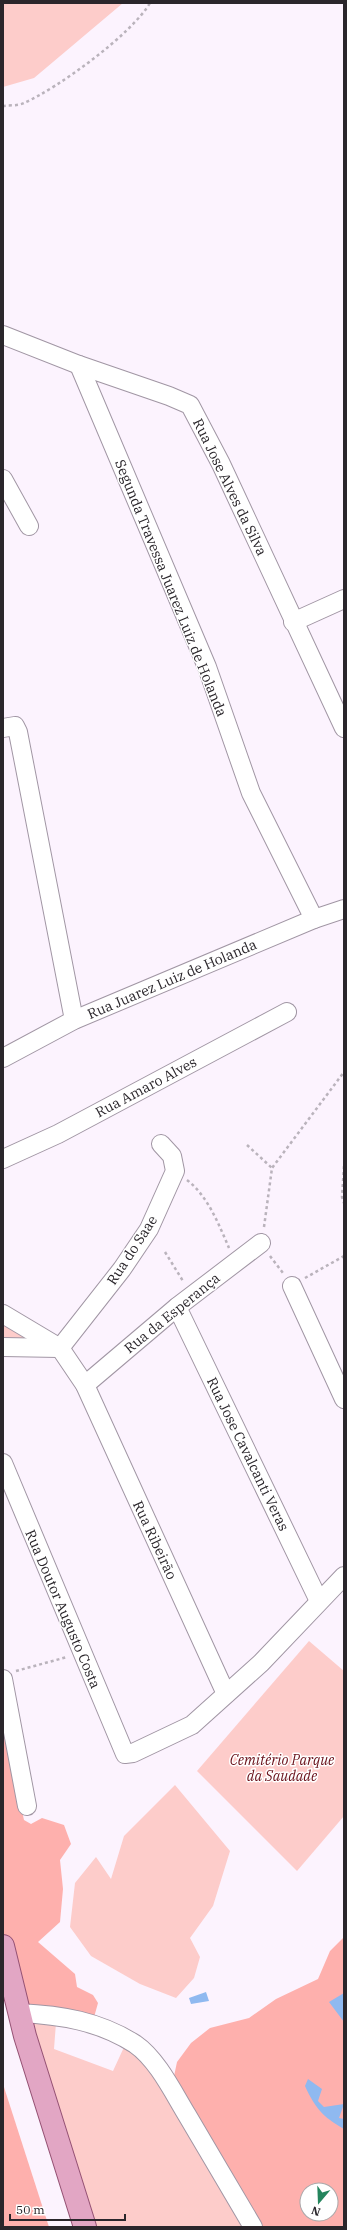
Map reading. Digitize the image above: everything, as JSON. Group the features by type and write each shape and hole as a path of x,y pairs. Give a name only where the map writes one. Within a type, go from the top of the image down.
{"main road":[{"path":"3,1946 19,2013 85,2227"}],"street":[{"name":"Rua Jose Alves da Silva","path":"3,336 79,366 169,396 190,405 221,464 293,622 337,696 344,728"},
{"name":"Segunda Travessa Juarez Luiz de Holanda","path":"79,366 207,667 250,793 314,919"},
{"path":"3,479 29,526"},
{"path":"293,622 344,599"},
{"path":"3,728 15,726 18,732 74,1020"},
{"name":"Rua Juarez Luiz de Holanda","path":"3,1058 74,1020 314,919 344,909"},
{"name":"Rua Amaro Alves","path":"3,1159 58,1134 286,1012"},
{"path":"161,1144 172,1156 175,1170"},
{"name":"Rua do Saae","path":"60,1348 117,1275 149,1230 175,1170"},
{"name":"Rua da Esperança","path":"85,1385 177,1307 261,1243"},
{"path":"292,1286 344,1399"},
{"name":"Rua Jose Cavalcanti Veras","path":"177,1307 319,1602"},
{"path":"3,1314 60,1348"},
{"path":"3,1347 60,1348"},
{"name":"Rua Ribeirão","path":"60,1348 85,1385 226,1694"},
{"name":"Rua Doutor Augusto Costa","path":"3,1463 81,1653 125,1754 133,1753 192,1725 226,1694"},
{"path":"226,1694 261,1664 344,1576"},
{"path":"7,1676 27,1806"},
{"path":"19,2013 58,2015 83,2021 110,2031 136,2045 161,2072 254,2227"}],"path":[{"path":"3,106 23,104 68,78 124,32 145,11 150,3"},
{"path":"344,1072 272,1168 261,1243 292,1286 344,1256"},
{"path":"247,1145 272,1168"},
{"path":"344,1166 342,1197 344,1203"},
{"path":"175,1170 196,1186 218,1223 235,1263"},
{"path":"165,1252 192,1295"},
{"path":"7,1676 81,1653"}],"green space":[{"path":"3,3 123,3 34,78 3,87"},
{"path":"3,1318 31,1341 3,1341"},
{"name":"Cemitério Parque da Saudade","path":"309,1641 344,1671 344,1816 297,1871 197,1771"},
{"path":"175,1785 230,1851 213,1906 190,1938 200,1957 194,1978 176,1998 140,1984 91,1956 70,1927 75,1883 96,1857 111,1879 124,1836"},
{"path":"21,2018 56,2023 54,2049 113,2071 125,2045 162,2082 251,2227 89,2227"}],"shaded area":[{"path":"3,1726 24,1820 31,1824 42,1818 64,1825 71,1844 60,1860 63,1889 60,1922 38,1942 75,1974 77,1987 93,1995 98,2003 91,2028 21,2018 3,1958"},
{"path":"344,1937 344,2227 256,2227 173,2081 177,2062 191,2043 210,2028 249,2018 276,1999 318,1979 330,1951"},
{"path":"3,2084 49,2227 3,2227"}],"water":[{"path":"206,1992 209,2001 191,2004 189,1998"},
{"path":"344,1993 344,2022 329,2002"},
{"path":"308,2079 322,2089 318,2101 324,2107 344,2104 339,2118 344,2119 344,2129 325,2116 316,2106 305,2086"}]}
